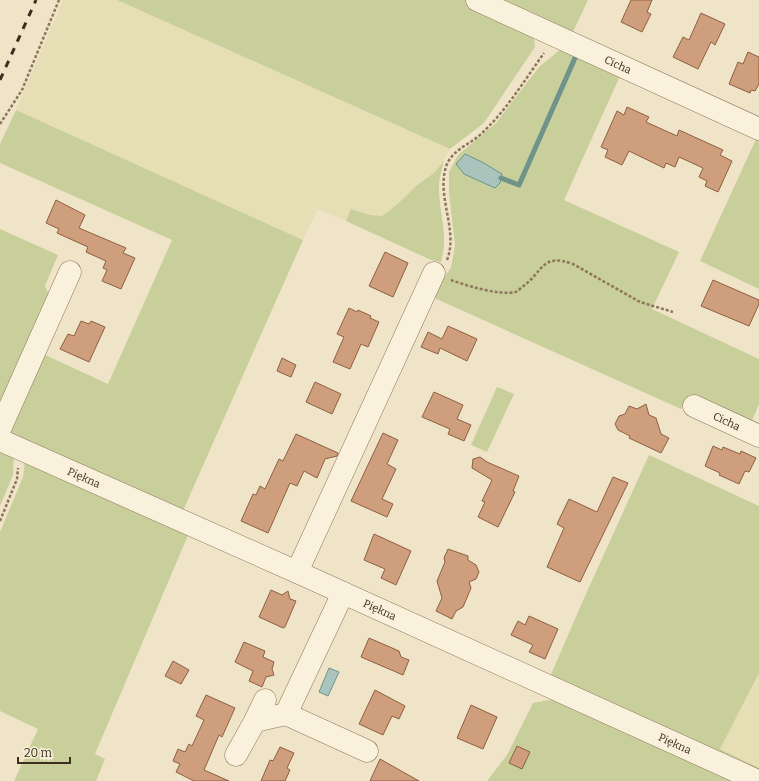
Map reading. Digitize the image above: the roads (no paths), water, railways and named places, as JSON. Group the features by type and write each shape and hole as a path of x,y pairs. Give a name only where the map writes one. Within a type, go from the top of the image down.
{"street":[{"name":"Cicha","path":"477,0 759,129"},
{"path":"0,428 70,272"},
{"path":"297,572 434,273"},
{"name":"Cicha","path":"694,406 759,436"},
{"name":"Piękna","path":"0,440 297,572 758,781"},
{"path":"286,714 343,593"},
{"path":"236,754 256,721 265,700"},
{"path":"256,721 286,714 367,751"}],"water":[{"path":"465,154 502,174 500,183 495,188 464,174 456,164"},
{"path":"329,668 339,672 328,696 319,692"}],"waterway":[{"path":"501,178 519,185 575,58"}],"railway":[{"path":"0,80 36,0"}]}
